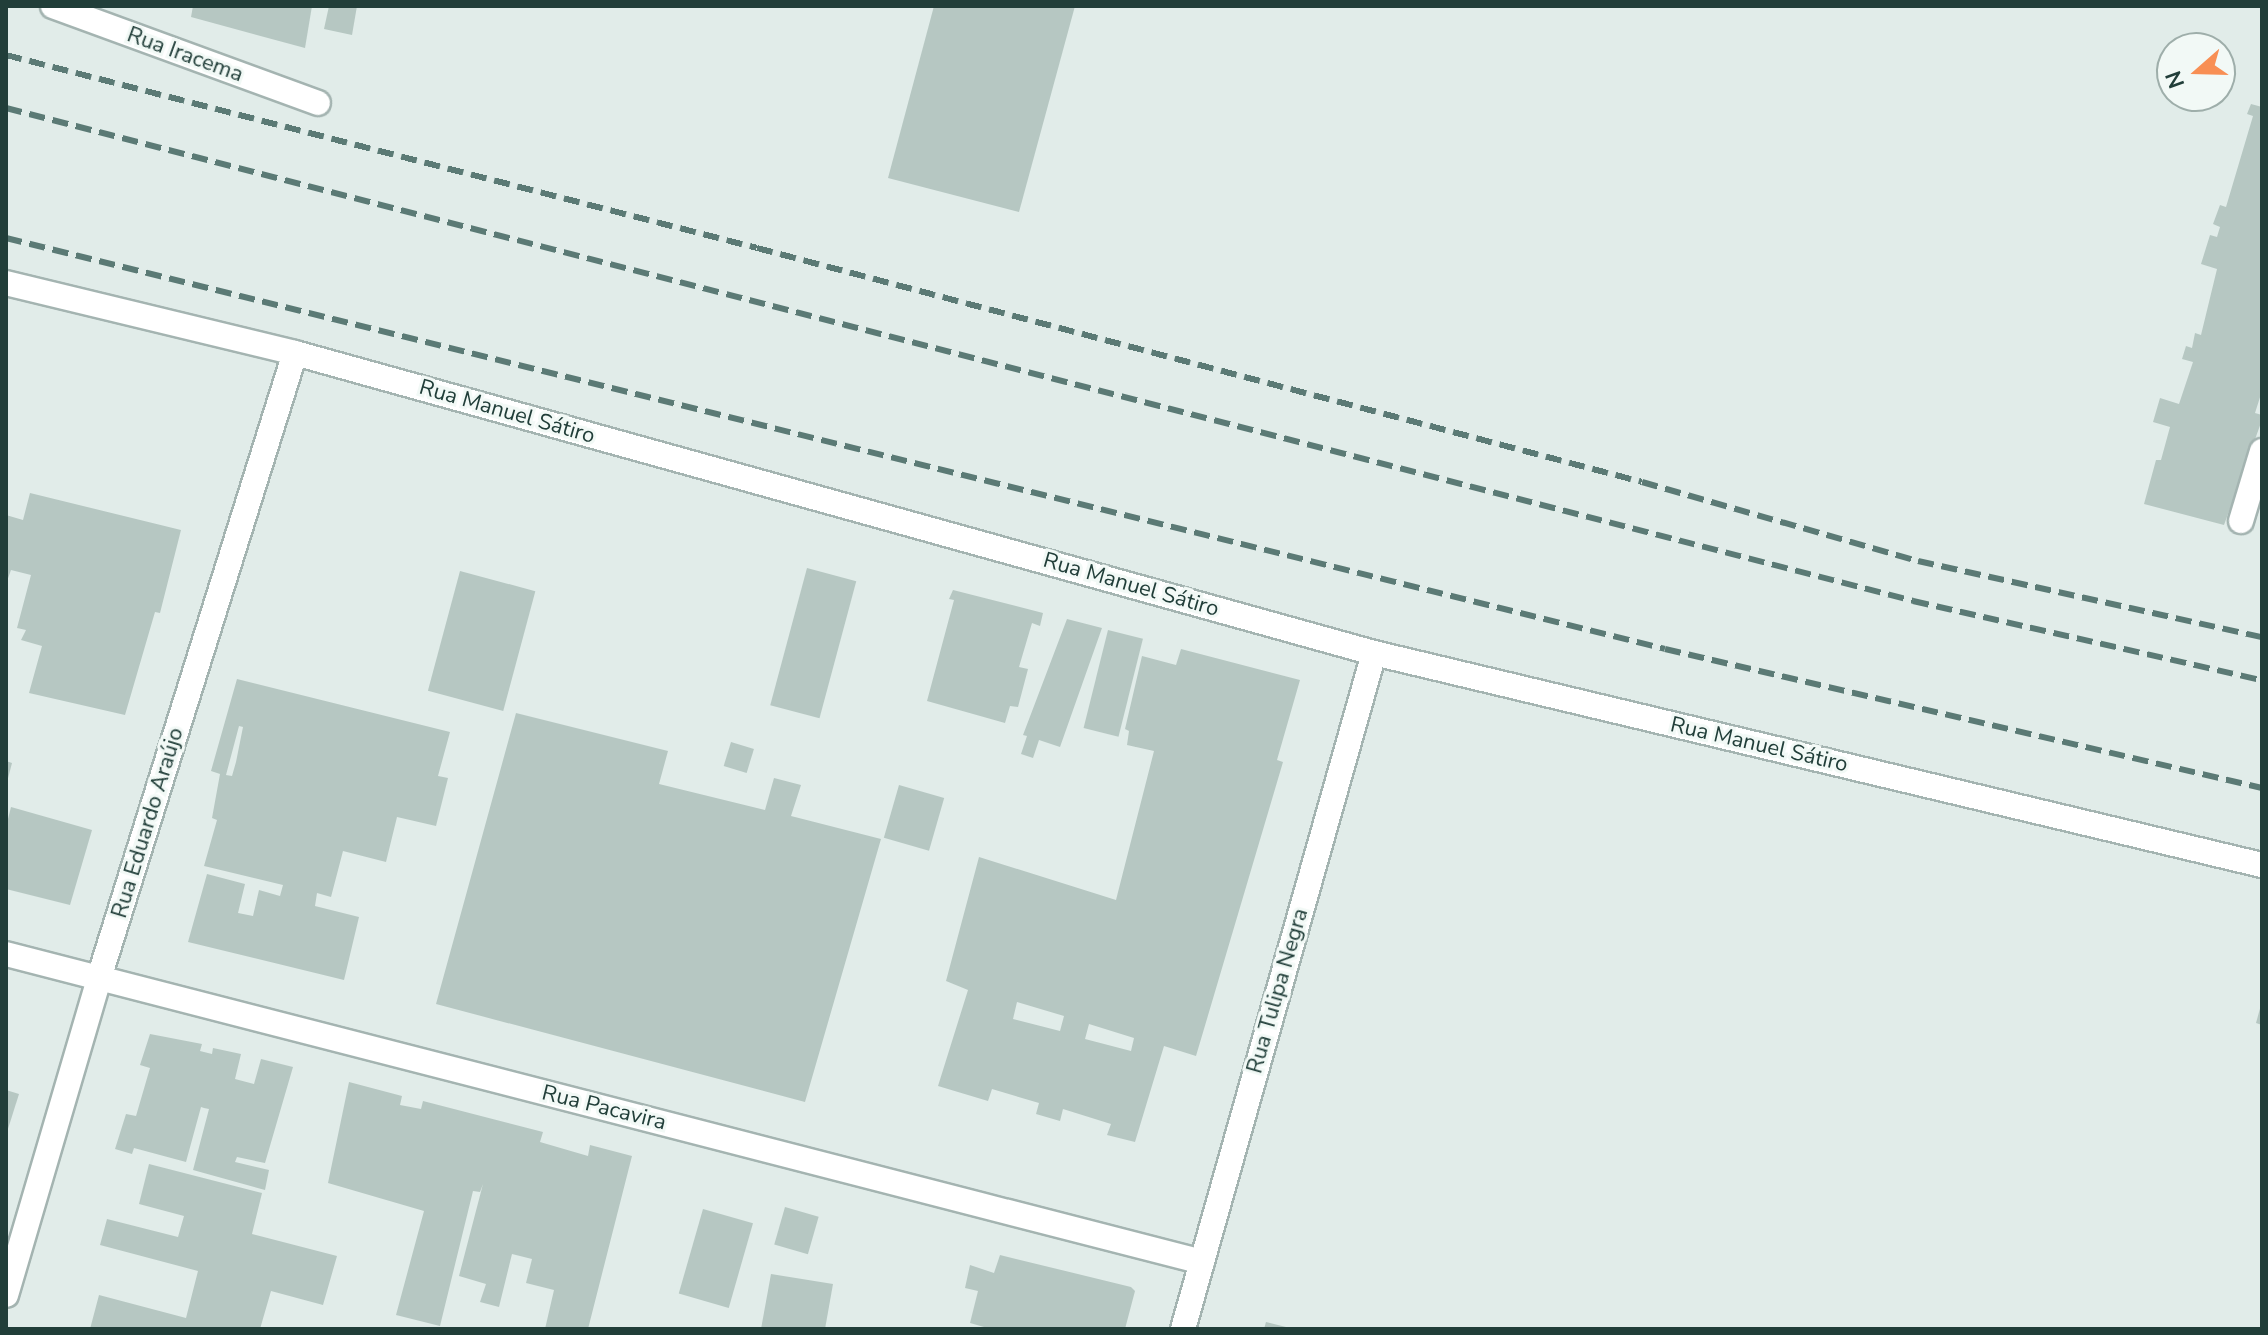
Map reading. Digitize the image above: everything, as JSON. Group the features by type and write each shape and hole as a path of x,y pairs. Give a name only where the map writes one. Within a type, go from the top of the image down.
{"street":[{"name":"Rua Iracema","path":"53,6 318,103"},
{"name":"Rua Manuel Sátiro","path":"6,283 295,353 1374,653 2262,865"},
{"name":"Rua Eduardo Araújo","path":"6,1295 99,978 295,353"},
{"path":"2241,521 2262,451"},
{"name":"Rua Tulipa Negra","path":"1183,1329 1374,653"},
{"name":"Rua Pacavira","path":"6,954 1202,1262"}],"building":[{"path":"193,6 312,6 305,48 191,17"},
{"path":"329,6 357,6 352,35 324,29"},
{"path":"934,6 1075,6 1019,212 888,178"},
{"path":"2251,104 2262,107 2262,391 2255,413 2262,415 2262,420 2224,525 2144,504 2156,460 2161,460 2170,427 2153,422 2160,398 2179,404 2193,362 2182,359 2186,346 2192,348 2195,333 2201,335 2217,269 2201,264 2210,235 2217,237 2220,227 2213,224 2220,205 2226,207 2253,116 2247,114"},
{"path":"30,493 181,530 160,613 155,612 125,715 29,693 42,646 21,640 26,630 17,628 31,575 11,570 6,584 6,515 23,520"},
{"path":"807,568 856,581 820,718 770,705"},
{"path":"460,571 535,591 503,711 428,691"},
{"path":"953,590 1043,613 1040,626 1032,623 1019,667 1028,669 1018,707 1010,706 1005,723 927,701 954,600 949,599"},
{"path":"1067,619 1102,628 1060,747 1039,740 1033,758 1021,754 1027,736 1023,735"},
{"path":"1108,630 1143,639 1118,737 1084,728"},
{"path":"1181,649 1300,680 1277,760 1283,762 1196,1056 1164,1046 1135,1142 1107,1135 1111,1124 1063,1109 1060,1121 1036,1114 1039,1103 992,1089 988,1101 938,1086 968,990 946,981 979,857 1116,900 1154,751 1127,745 1129,731 1125,729 1142,656 1176,665","holes":["1017,1002 1064,1016 1060,1031 1013,1019","1089,1024 1134,1038 1131,1051 1085,1039"]},
{"path":"237,679 450,732 438,776 448,778 436,826 397,817 386,862 343,851 331,897 317,893 315,906 359,917 344,980 188,942 207,874 245,884 238,913 253,916 259,890 280,896 283,885 204,866 217,820 212,818 220,774 211,771","holes":["239,726 243,727 232,776 226,775"]},
{"path":"516,713 668,751 659,784 765,810 774,778 801,785 791,816 881,839 805,1102 436,1004"},
{"path":"731,742 754,749 747,773 724,766"},
{"path":"6,761 12,763 7,782 6,782"},
{"path":"899,785 944,798 929,851 884,838"},
{"path":"11,807 92,830 70,905 6,889 6,827"},
{"path":"2262,1005 2262,1025 2256,1023"},
{"path":"150,1034 202,1044 200,1051 212,1054 213,1048 241,1054 235,1079 254,1084 261,1059 293,1067 265,1163 237,1157 235,1162 269,1170 265,1190 193,1170 209,1109 201,1107 186,1162 134,1148 132,1154 115,1149 126,1114 136,1116 150,1068 140,1065"},
{"path":"349,1082 402,1096 400,1105 421,1109 423,1101 543,1132 540,1142 588,1156 590,1145 632,1156 588,1329 545,1329 554,1290 526,1283 532,1259 512,1254 499,1307 480,1302 486,1284 459,1276 483,1184 480,1192 473,1191 440,1326 396,1315 424,1211 328,1183"},
{"path":"6,1090 19,1094 7,1132 6,1131"},
{"path":"149,1164 262,1193 252,1234 337,1256 323,1305 271,1291 260,1329 90,1329 99,1295 186,1318 198,1271 100,1245 107,1219 178,1237 184,1216 139,1204"},
{"path":"785,1207 819,1217 808,1254 774,1244"},
{"path":"703,1209 753,1223 729,1308 679,1294"},
{"path":"1000,1255 1131,1287 1135,1291 1125,1329 991,1329 970,1323 978,1291 965,1288 970,1265 994,1273"},
{"path":"771,1274 833,1284 825,1329 761,1329"},
{"path":"1266,1322 1290,1328 1290,1329 1264,1329"}],"railway":[{"path":"6,55 757,248 1642,482 1918,561 2262,637"},
{"path":"6,108 1913,601 2262,680"},
{"path":"6,238 1665,649 2262,788"}]}
